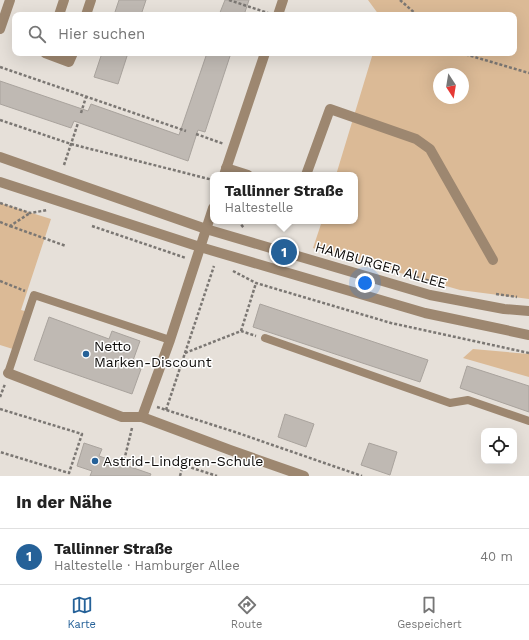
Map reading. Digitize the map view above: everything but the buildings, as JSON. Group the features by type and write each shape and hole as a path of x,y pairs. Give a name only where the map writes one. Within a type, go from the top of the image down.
{"street":[{"path":"0,29 10,0"},
{"path":"60,12 64,0"},
{"path":"87,12 91,0"},
{"path":"274,12 283,0"},
{"path":"53,56 69,62 72,56"},
{"path":"225,172 264,56"},
{"path":"307,172 330,109 416,139 430,149 493,260"},
{"name":"HAMBURGER ALLEE","path":"0,157 206,229 430,295 504,309 529,311"},
{"path":"0,182 200,247 425,314 529,336"},
{"path":"138,417 147,404 170,340 210,217"},
{"path":"8,373 122,417 138,417 230,450 279,472 304,476"}],"lane":[{"path":"8,373 34,295 170,340"},
{"path":"265,338 450,403 468,400 529,421"}],"path":[{"path":"229,0 267,12"},
{"path":"400,0 414,12"},
{"path":"471,56 529,73"},
{"path":"0,67 186,131"},
{"path":"81,113 86,97"},
{"path":"0,120 71,144 210,179"},
{"path":"64,165 78,123"},
{"path":"196,134 234,147"},
{"path":"0,203 30,213"},
{"path":"10,226 30,213 48,210 55,213"},
{"path":"0,222 66,246"},
{"path":"85,223 196,261"},
{"path":"166,410 214,266"},
{"path":"233,271 256,283 391,323 529,353"},
{"path":"409,275 438,284"},
{"path":"0,281 34,295"},
{"path":"241,332 256,283"},
{"path":"491,294 521,298"},
{"path":"185,353 241,332 265,338"},
{"path":"147,404 235,432 362,476"},
{"path":"0,409 82,434 69,473 0,452"},
{"path":"123,465 138,417"},
{"path":"180,476 183,465 217,476"}],"shaded area":[{"path":"368,0 529,0 529,299 460,290 313,248 321,224 358,224 358,172 337,172 372,56 517,56 517,12 377,12"},
{"path":"0,203 51,219 21,310 28,312 16,350 0,345"},
{"path":"473,349 529,354 529,377 463,358"}],"place":[{"name":"Tallinner Straße","path":"284,252"},
{"name":"Netto Marken-Discount","path":"86,354"},
{"name":"Astrid-Lindgren-Schule","path":"95,461"}]}
